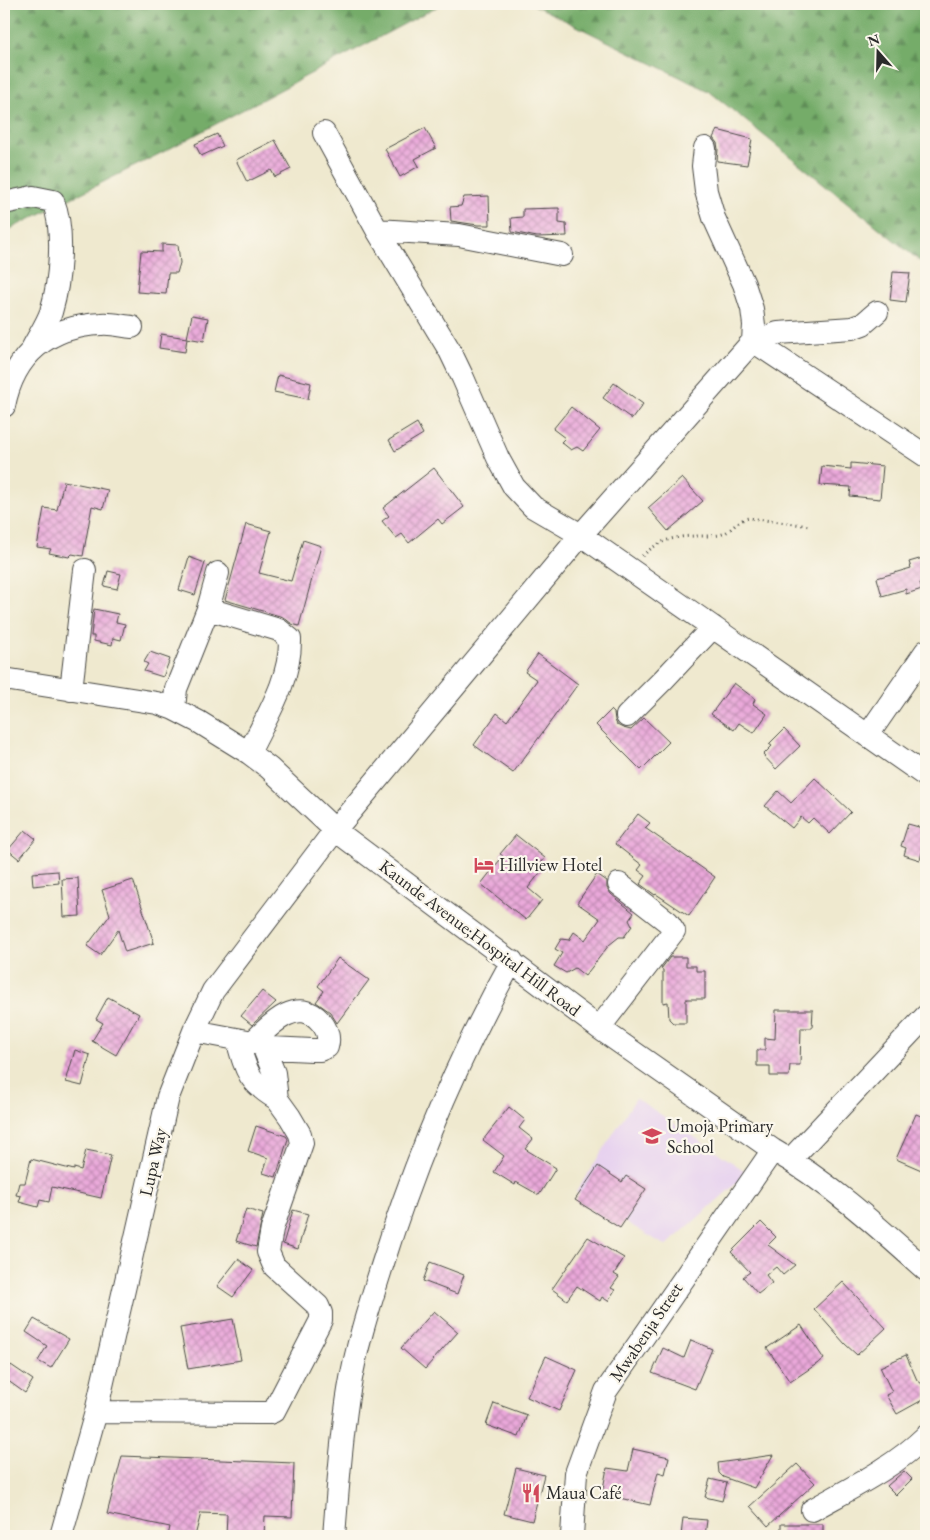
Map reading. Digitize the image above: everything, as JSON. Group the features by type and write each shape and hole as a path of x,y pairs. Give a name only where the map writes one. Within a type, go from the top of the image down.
{"street":[{"path":"324,132 376,230 450,351 498,458 514,487 533,507 582,535 926,776"},
{"path":"705,148 703,166 706,191 714,218 744,284 752,309 754,325 752,341"},
{"path":"4,203 33,197 53,201 57,211 60,252 56,286 51,312 32,350"},
{"path":"376,230 459,235 562,255"},
{"path":"752,341 778,333 852,328 863,324 877,312"},
{"path":"4,406 13,376 21,361 32,350 57,333 71,328 102,323 132,327"},
{"path":"752,341 926,456"},
{"name":"Lupa Way","path":"61,1536 96,1412 168,1097 213,991 336,830 582,535 752,341"},
{"path":"71,690 85,570"},
{"path":"174,709 176,689 208,609 218,573"},
{"path":"208,609 279,630 290,640 290,657 280,690 249,753"},
{"path":"627,716 713,626"},
{"path":"868,735 926,651"},
{"name":"Kaunde Avenue;Hospital Hill Road","path":"4,679 157,703 174,709 199,722 249,753 269,768 336,830 599,1028 867,1217 926,1270"},
{"path":"599,1028 674,931 668,922 619,884"},
{"path":"334,1536 344,1426 349,1389 361,1334 394,1229 430,1129 474,1032 512,961"},
{"name":"Mwabenja Street","path":"572,1536 576,1473 606,1391 781,1155 926,1016"},
{"path":"96,1412 260,1414 274,1411 321,1320 318,1306 274,1266 268,1252 272,1229 302,1143 300,1134 277,1099 274,1073 251,1042 194,1032"},
{"path":"812,1510 872,1476 914,1448 926,1436"}],"path":[{"path":"629,568 660,542 678,536 719,535 727,532 742,519 749,518 810,526"}],"shaded area":[{"name":"Umoja Primary School","path":"636,1098 748,1173 666,1246 576,1192"}],"green space":[{"path":"4,4 442,4 167,150 4,232"},
{"path":"532,4 926,4 926,266 710,92"}],"building":[{"path":"425,128 436,148 415,159 419,166 400,177 385,149"},
{"path":"717,130 752,139 747,165 717,161 717,143 713,138"},
{"path":"217,134 223,146 201,156 195,144"},
{"path":"275,140 291,169 275,177 271,170 247,182 236,160"},
{"path":"489,196 490,225 451,221 450,207 461,206 464,197"},
{"path":"559,208 559,223 566,224 567,236 537,237 512,232 511,218 523,217 523,209"},
{"path":"162,244 178,245 180,263 177,273 168,273 166,294 137,292 141,251 162,252"},
{"path":"893,272 910,273 906,302 890,300"},
{"path":"192,315 208,318 204,341 187,338"},
{"path":"161,334 187,338 185,352 159,348"},
{"path":"278,375 311,383 308,399 274,392"},
{"path":"614,383 643,404 632,419 603,398"},
{"path":"571,407 600,430 583,451 577,447 571,450 561,442 565,438 553,429"},
{"path":"417,423 423,434 395,451 389,440"},
{"path":"851,463 883,466 880,499 850,496 851,487 820,485 822,466 851,469"},
{"path":"434,468 464,507 442,524 438,519 409,543 402,534 396,538 382,521 389,516 383,508"},
{"path":"682,478 703,501 668,531 648,508"},
{"path":"64,481 108,490 103,509 92,506 83,556 72,554 69,557 49,553 51,549 37,547 44,508 57,510"},
{"path":"246,524 271,531 259,573 291,581 303,540 321,546 299,626 292,624 283,617 225,600"},
{"path":"189,557 205,563 195,595 179,590"},
{"path":"926,557 926,581 920,583 922,589 906,594 906,589 882,596 877,578 911,568 909,562"},
{"path":"108,571 121,574 117,589 104,586"},
{"path":"94,609 118,614 116,622 125,624 121,640 113,638 112,645 94,641 94,636 91,636"},
{"path":"150,652 170,659 163,677 144,671 148,664 144,662"},
{"path":"538,654 578,684 513,773 474,745 497,713 507,721 537,680 525,672"},
{"path":"734,683 755,699 753,704 767,714 754,733 739,723 734,730 711,714"},
{"path":"611,710 614,713 617,725 631,730 644,718 669,742 641,770 596,725"},
{"path":"784,729 800,746 776,769 763,755 772,746 769,744"},
{"path":"815,778 851,812 830,834 813,818 808,823 801,817 792,828 765,806 778,791 791,803"},
{"path":"638,814 650,823 645,828 715,877 689,916 640,884 646,876 638,870 642,865 615,844"},
{"path":"908,824 926,829 926,838 920,860 904,855 906,848 901,846"},
{"path":"25,830 36,839 19,859 8,850"},
{"path":"516,835 545,858 539,866 543,869 528,888 542,900 526,920 481,884 503,856 500,854"},
{"path":"58,871 59,883 33,886 32,873"},
{"path":"597,874 607,881 607,888 611,894 634,913 629,920 632,926 624,937 619,937 609,945 585,976 575,968 566,973 554,966 562,953 555,949 561,939 569,940 574,932 585,940 600,919 577,903"},
{"path":"78,878 80,916 64,917 62,879"},
{"path":"133,880 154,943 125,952 118,930 100,955 87,946 110,915 102,890"},
{"path":"670,957 686,957 686,966 696,966 696,971 705,971 705,999 686,999 686,1023 673,1023 669,1019 668,1002 663,1003 663,970 661,969"},
{"path":"338,958 369,980 337,1023 330,1012 316,1002 324,991 318,986"},
{"path":"262,991 276,1002 252,1025 241,1016"},
{"path":"108,997 139,1014 116,1055 92,1041 103,1023 96,1019"},
{"path":"776,1010 813,1010 812,1028 801,1028 800,1065 790,1065 789,1076 770,1076 770,1066 757,1066 757,1050 765,1050 765,1038 775,1039"},
{"path":"75,1050 90,1055 82,1086 66,1082"},
{"path":"509,1107 525,1120 519,1128 533,1139 525,1149 556,1168 539,1195 516,1182 515,1185 494,1172 504,1156 483,1140"},
{"path":"916,1114 926,1118 926,1172 896,1159"},
{"path":"256,1126 286,1136 288,1139 276,1177 263,1173 268,1158 248,1151"},
{"path":"86,1150 111,1155 101,1198 52,1187 49,1202 40,1200 38,1207 19,1202 21,1196 16,1195 19,1183 25,1183 31,1159 74,1170 74,1168 81,1170"},
{"path":"598,1166 622,1182 626,1176 646,1189 620,1228 575,1200"},
{"path":"246,1209 263,1214 256,1247 236,1241"},
{"path":"293,1210 308,1214 298,1249 283,1244"},
{"path":"761,1222 776,1237 768,1245 795,1265 783,1275 776,1267 766,1275 772,1283 758,1294 743,1277 750,1272 731,1252"},
{"path":"588,1237 624,1258 614,1274 619,1277 611,1288 615,1290 608,1301 602,1297 600,1301 577,1286 567,1300 552,1289"},
{"path":"238,1259 253,1270 233,1297 217,1286"},
{"path":"430,1262 464,1275 457,1294 423,1281"},
{"path":"843,1282 886,1328 857,1355 814,1309"},
{"path":"434,1311 458,1332 425,1369 401,1348"},
{"path":"34,1319 69,1339 51,1368 38,1361 47,1346 26,1332"},
{"path":"233,1319 241,1360 188,1369 180,1328"},
{"path":"801,1325 824,1359 790,1382 767,1348"},
{"path":"691,1340 712,1349 695,1389 652,1373 663,1348 684,1358"},
{"path":"906,1355 917,1380 926,1387 926,1398 897,1414 886,1395 892,1392 880,1367"},
{"path":"546,1356 577,1370 559,1411 527,1397"},
{"path":"11,1365 33,1380 25,1393 4,1378"},
{"path":"494,1403 527,1415 519,1437 486,1425"},
{"path":"633,1449 669,1457 665,1474 658,1472 650,1505 602,1494 607,1468 628,1471"},
{"path":"773,1455 754,1488 723,1477 719,1473 718,1463"},
{"path":"122,1456 294,1463 292,1517 265,1516 264,1536 226,1536 227,1514 201,1513 195,1536 168,1536 170,1527 107,1514"},
{"path":"797,1464 815,1483 768,1526 750,1506"},
{"path":"516,1468 544,1475 532,1521 504,1514"},
{"path":"904,1471 912,1479 896,1495 887,1486"},
{"path":"710,1479 727,1483 722,1501 705,1497"},
{"path":"683,1518 707,1520 705,1536 681,1536"},
{"path":"781,1524 823,1524 823,1536 781,1536"}],"place":[{"name":"Hillview Hotel","path":"484,865"},
{"name":"Umoja Primary School","path":"652,1136"},
{"name":"Maua Café","path":"531,1493"}]}
